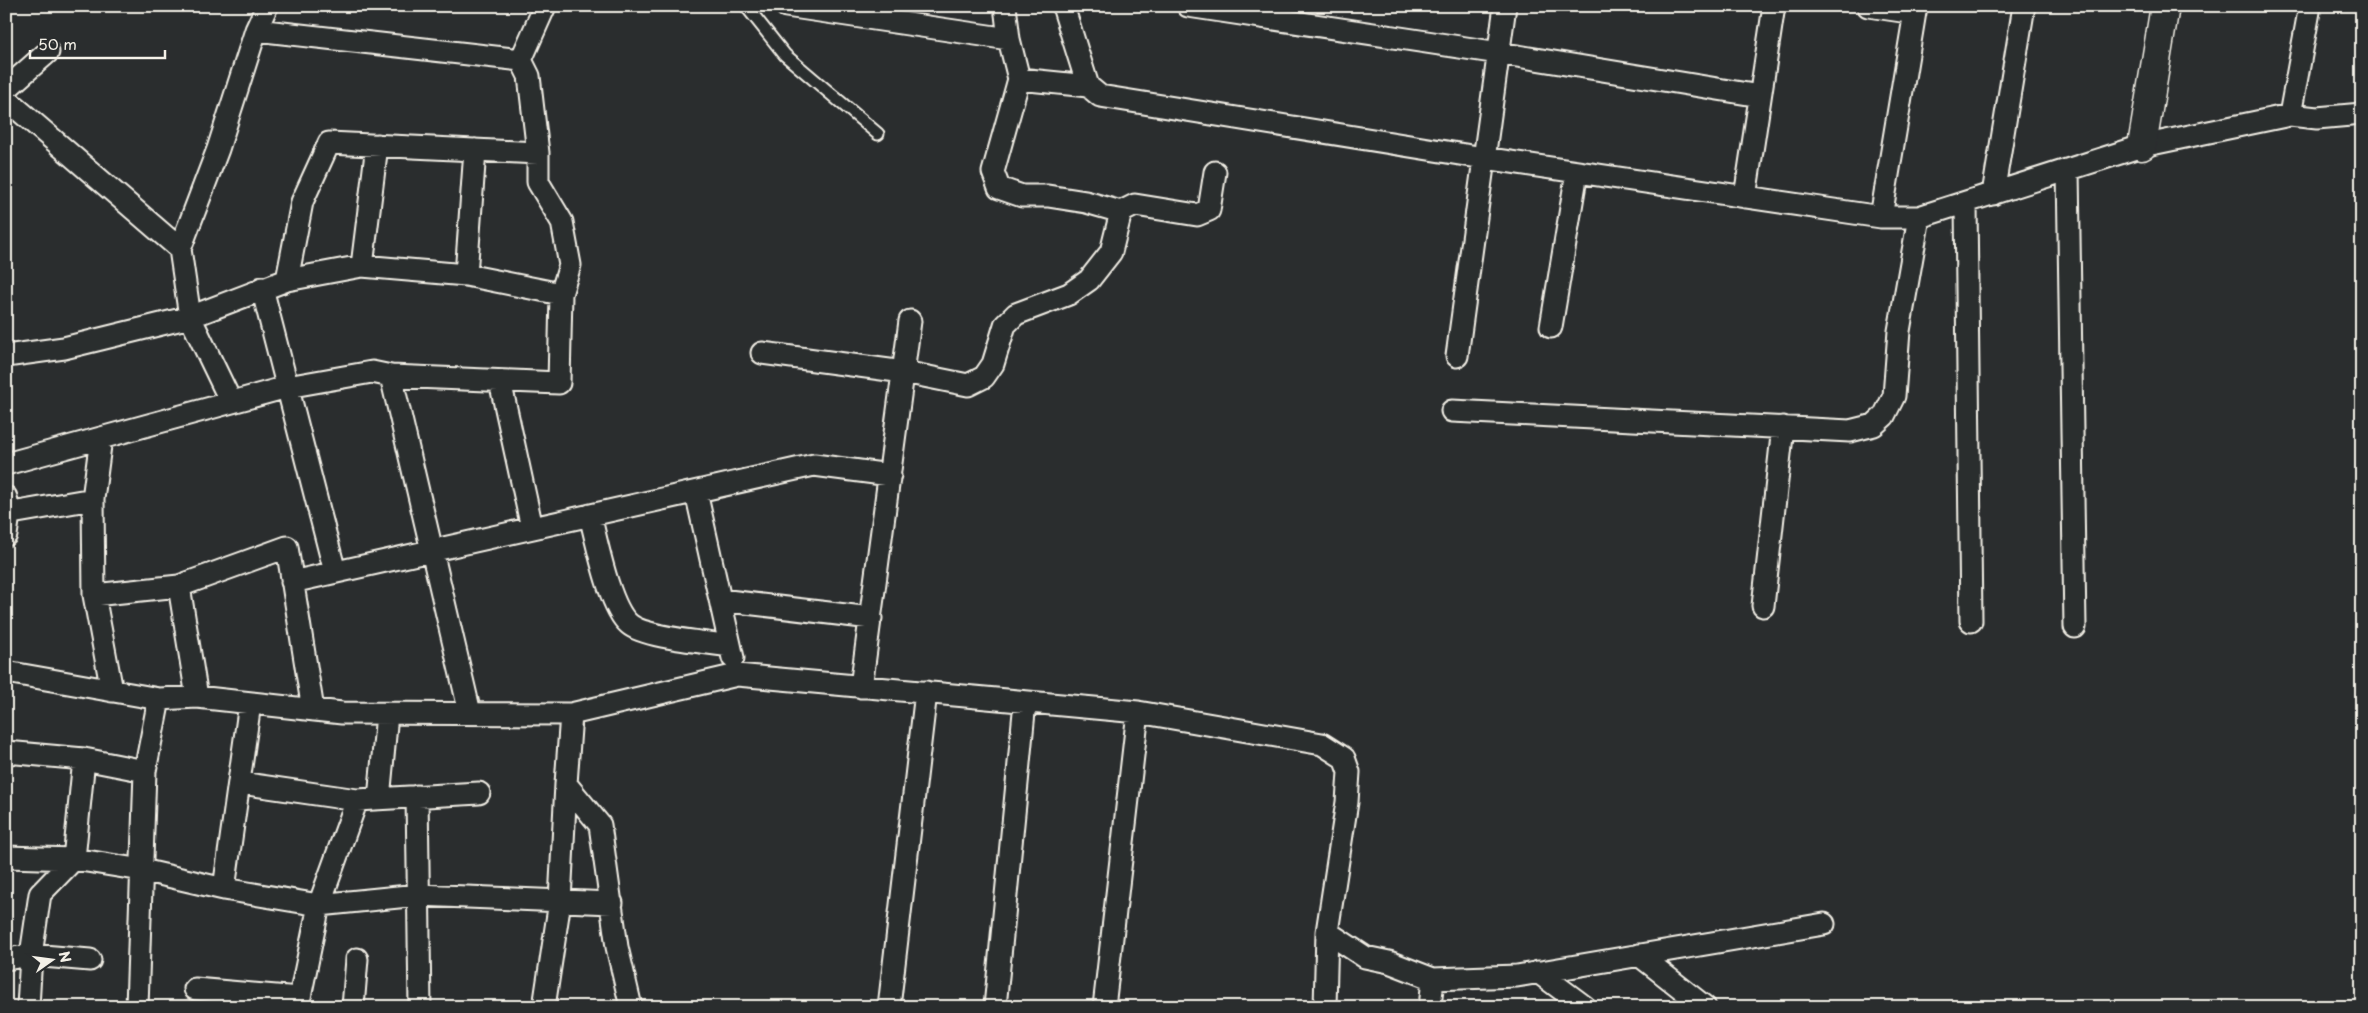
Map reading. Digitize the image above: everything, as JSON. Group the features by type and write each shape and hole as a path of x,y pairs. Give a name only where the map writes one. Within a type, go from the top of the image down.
{"street":[{"path":"231,402 190,317 180,249 218,149 256,30 267,6"},
{"path":"6,464 287,387 372,372 391,376 560,384 561,294 570,265 562,222 538,182 538,153 529,76 521,60 544,6"},
{"path":"786,6 1009,39"},
{"path":"1005,6 1009,39 1019,78 993,172 1000,188 1022,196 1048,196 1086,202 1121,212 1134,206 1198,215 1209,210 1215,172"},
{"path":"1063,6 1088,86 1100,96 1484,158 1881,217 1919,217 1966,204 2142,146 2290,115 2317,118 2362,114"},
{"path":"1188,6 1499,53 1760,96"},
{"path":"1457,356 1505,6"},
{"path":"1745,196 1774,6"},
{"path":"1868,6 1915,10 1881,217"},
{"path":"1993,194 2024,6"},
{"path":"2142,146 2165,6"},
{"path":"2290,115 2310,6"},
{"path":"256,30 521,60"},
{"path":"6,89 48,52"},
{"path":"1019,78 1088,86"},
{"path":"6,99 180,249"},
{"path":"287,280 302,202 328,143 538,153"},
{"path":"362,266 377,145"},
{"path":"466,275 475,150"},
{"path":"2068,170 2075,627"},
{"path":"1551,327 1577,172"},
{"path":"1966,204 1971,621"},
{"path":"762,353 904,372 968,385 984,378 993,364 1005,325 1016,314 1069,294 1089,280 1111,252 1121,212"},
{"path":"1452,411 1850,431 1874,425 1884,416 1894,396 1899,331 1919,217"},
{"path":"6,356 64,348 190,317 287,280 362,266 466,275 561,294"},
{"path":"262,288 335,572"},
{"path":"861,687 910,321"},
{"path":"391,376 470,713"},
{"path":"500,381 532,528"},
{"path":"1763,606 1783,427"},
{"path":"101,438 93,499 94,595 112,691"},
{"path":"292,582 814,465 890,475"},
{"path":"696,492 737,675"},
{"path":"6,535 7,508 93,499"},
{"path":"590,516 616,607 629,624 647,632 730,646"},
{"path":"94,595 179,586 287,547 313,710"},
{"path":"179,586 197,697"},
{"path":"720,600 871,618"},
{"path":"6,672 159,699 197,697 342,713 387,714 571,714 737,675 1138,712 1322,744 1344,758 1349,772 1347,802 1327,932 1325,1007"},
{"path":"889,1007 926,692"},
{"path":"137,1007 140,986 145,771 159,699"},
{"path":"996,1007 1025,702"},
{"path":"224,889 241,783 250,703"},
{"path":"1104,1007 1138,712"},
{"path":"379,799 387,714"},
{"path":"544,1007 560,901 571,714"},
{"path":"6,752 84,759 145,771"},
{"path":"28,1007 31,956 40,894 74,859 84,759"},
{"path":"241,783 357,800 479,793"},
{"path":"566,784 600,825 617,947 631,1007"},
{"path":"417,796 420,1007"},
{"path":"194,989 299,1002 319,906 357,800"},
{"path":"6,857 74,859 142,870 224,889 319,906 418,895 612,903"},
{"path":"1327,932 1365,957 1389,962 1433,979 1517,976 1824,924"},
{"path":"1639,955 1705,1007"},
{"path":"6,959 31,956 90,960"},
{"path":"353,1007 357,959"},
{"path":"1538,972 1563,999 1585,1007"},
{"path":"1430,1007 1433,979"}],"lane":[{"path":"746,6 786,55 878,134"}]}
